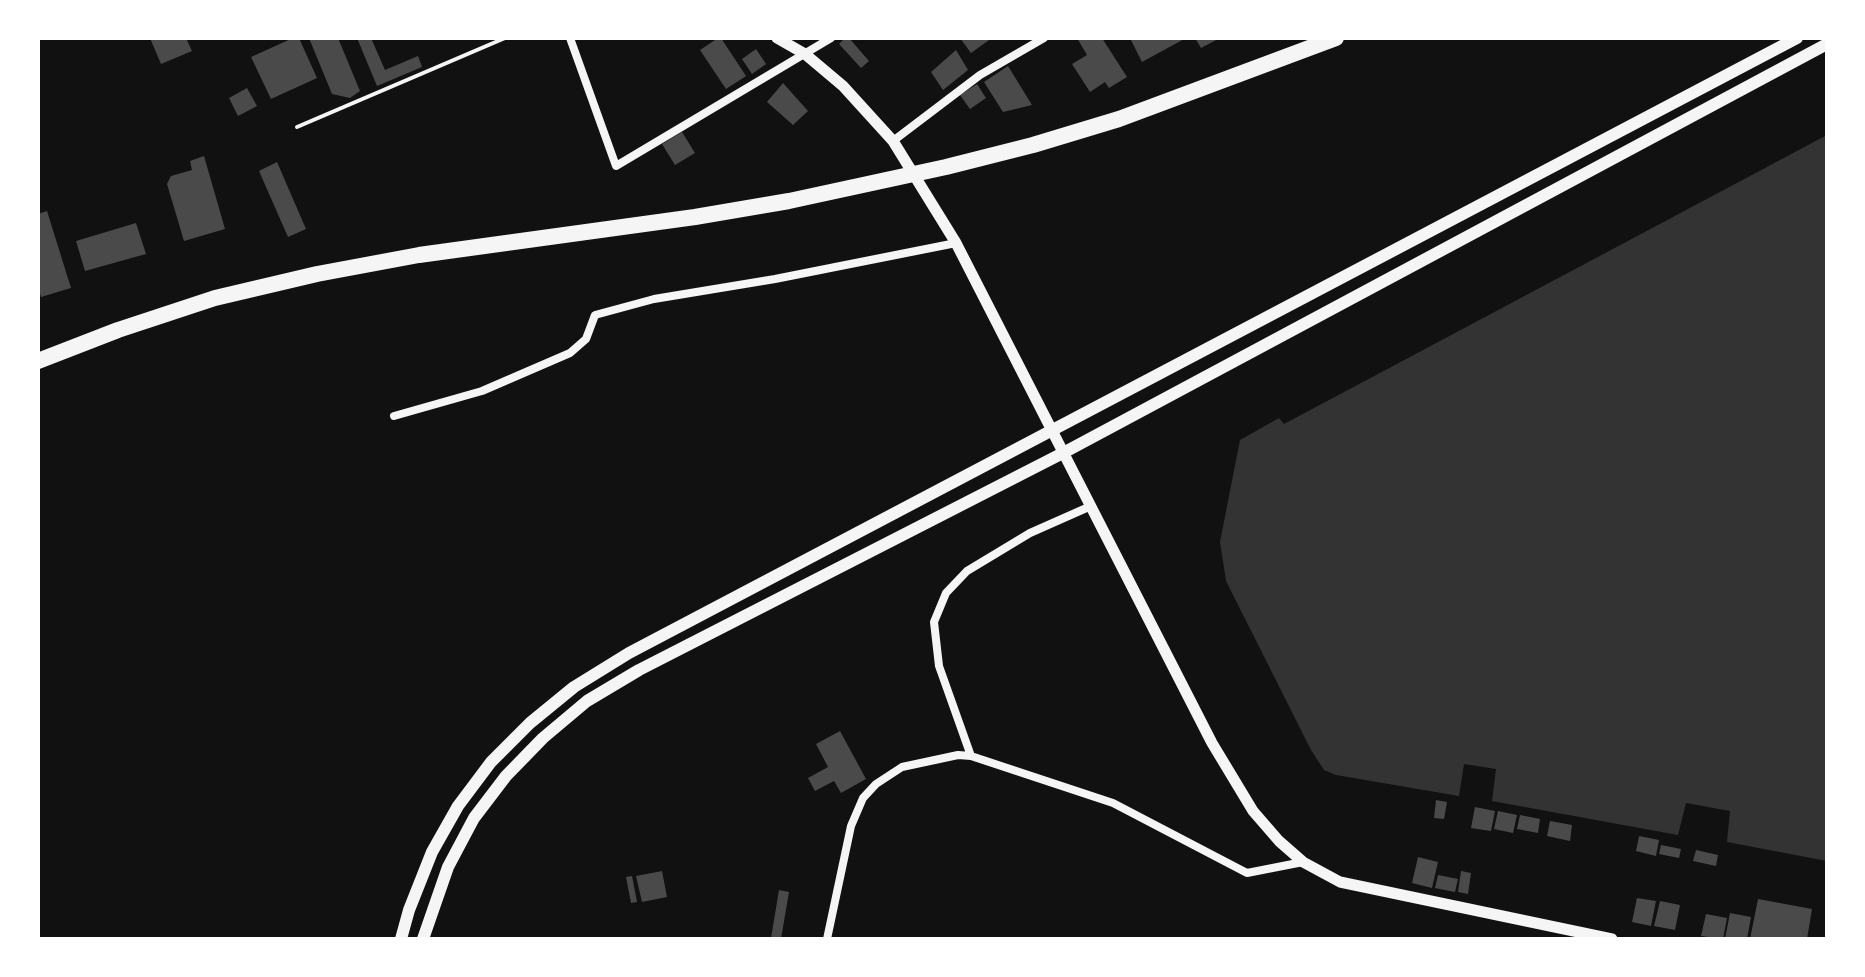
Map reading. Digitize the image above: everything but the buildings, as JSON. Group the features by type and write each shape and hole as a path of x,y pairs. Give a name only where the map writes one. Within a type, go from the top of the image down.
{"highway":[{"path":"38,354 215,298 317,274 419,255 695,217 946,167 1119,119 1336,38"},
{"path":"38,361 118,330"}],"main road":[{"path":"401,939 432,852 458,806 501,752 574,687 629,653 1797,38"},
{"path":"423,939 428,917 448,867 474,818 506,776 543,738 587,701 653,663 1063,453 1827,44"}],"street":[{"path":"570,38 616,166 831,38"},
{"path":"777,38 805,54 843,86 893,141 956,243 1212,743 1253,811 1279,841 1303,862 1340,882 1612,939"},
{"path":"893,141 980,75 1044,38"},
{"path":"394,416 482,391 570,353 586,339 595,315 654,299 956,243"},
{"path":"971,756 939,666 934,622 946,593 967,571 1030,533 1091,506"},
{"path":"827,939 851,826 863,798 876,784 902,767 958,755 971,756 1113,803 1247,873 1303,862"}],"lane":[{"path":"297,127 505,38"}],"shaded area":[{"path":"1827,135 1827,861 1727,842 1730,811 1686,803 1678,835 1492,801 1496,769 1464,764 1459,796 1336,775 1324,770 1226,581 1220,542 1240,440 1279,418 1284,424"}]}
